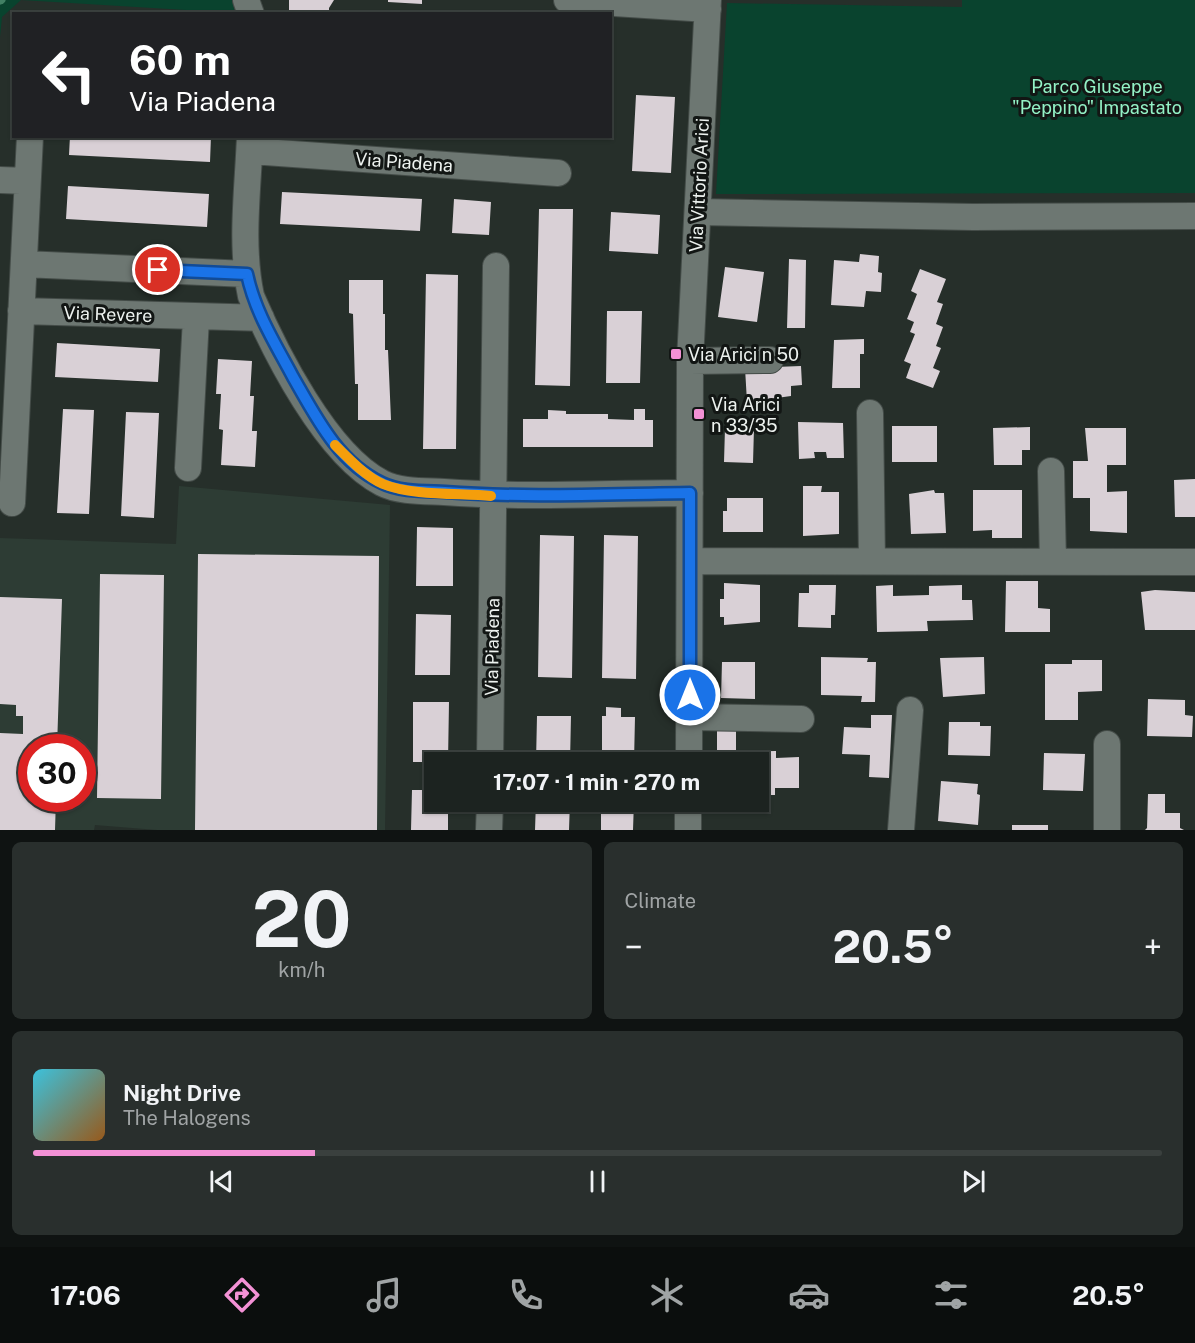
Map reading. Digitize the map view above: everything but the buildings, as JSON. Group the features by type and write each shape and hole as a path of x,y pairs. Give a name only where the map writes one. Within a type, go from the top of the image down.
{"street":[{"name":"Via Vittorio Arici","path":"567,0 708,5 690,361 689,752"},
{"path":"12,503 30,138"},
{"name":"Via Piadena","path":"558,173 250,144 247,274 261,318 333,443 356,466 383,484 416,490 494,496 690,493"},
{"path":"0,180 27,181"},
{"path":"699,212 973,217 1195,216"},
{"path":"24,264 247,274"},
{"name":"Via Piadena","path":"490,752 496,266"},
{"name":"Via Revere","path":"21,311 196,318 261,318"},
{"path":"188,468 196,318"},
{"path":"690,361 770,360"},
{"path":"870,412 872,561"},
{"path":"1051,471 1053,562"},
{"path":"690,561 1195,562"},
{"path":"901,830 910,710"},
{"path":"690,717 801,719"},
{"path":"1107,744 1107,830"},
{"path":"489,830 490,812"},
{"path":"688,812 688,830"}],"shaded area":[{"path":"179,486 390,505 385,830 157,830 95,825 94,830 0,830 0,538 176,544"}],"green space":[{"path":"0,0 21,0 2,17 0,37"},
{"path":"21,0 232,0 235,12"},
{"name":"Parco Giuseppe \"Peppino\" Impastato","path":"962,0 1195,0 1195,193 716,194 727,3 962,7"}],"slow traffic":[{"path":"335,445 356,466 383,484 416,490 491,496"}],"place":[{"name":"Via Arici n 50","path":"676,354"},
{"name":"Via Arici n 33/35","path":"699,414"}],"route":[{"path":"158,270 247,274 251,296 261,318 333,443 356,466 383,484 416,490 494,496 690,493 690,695"}]}
